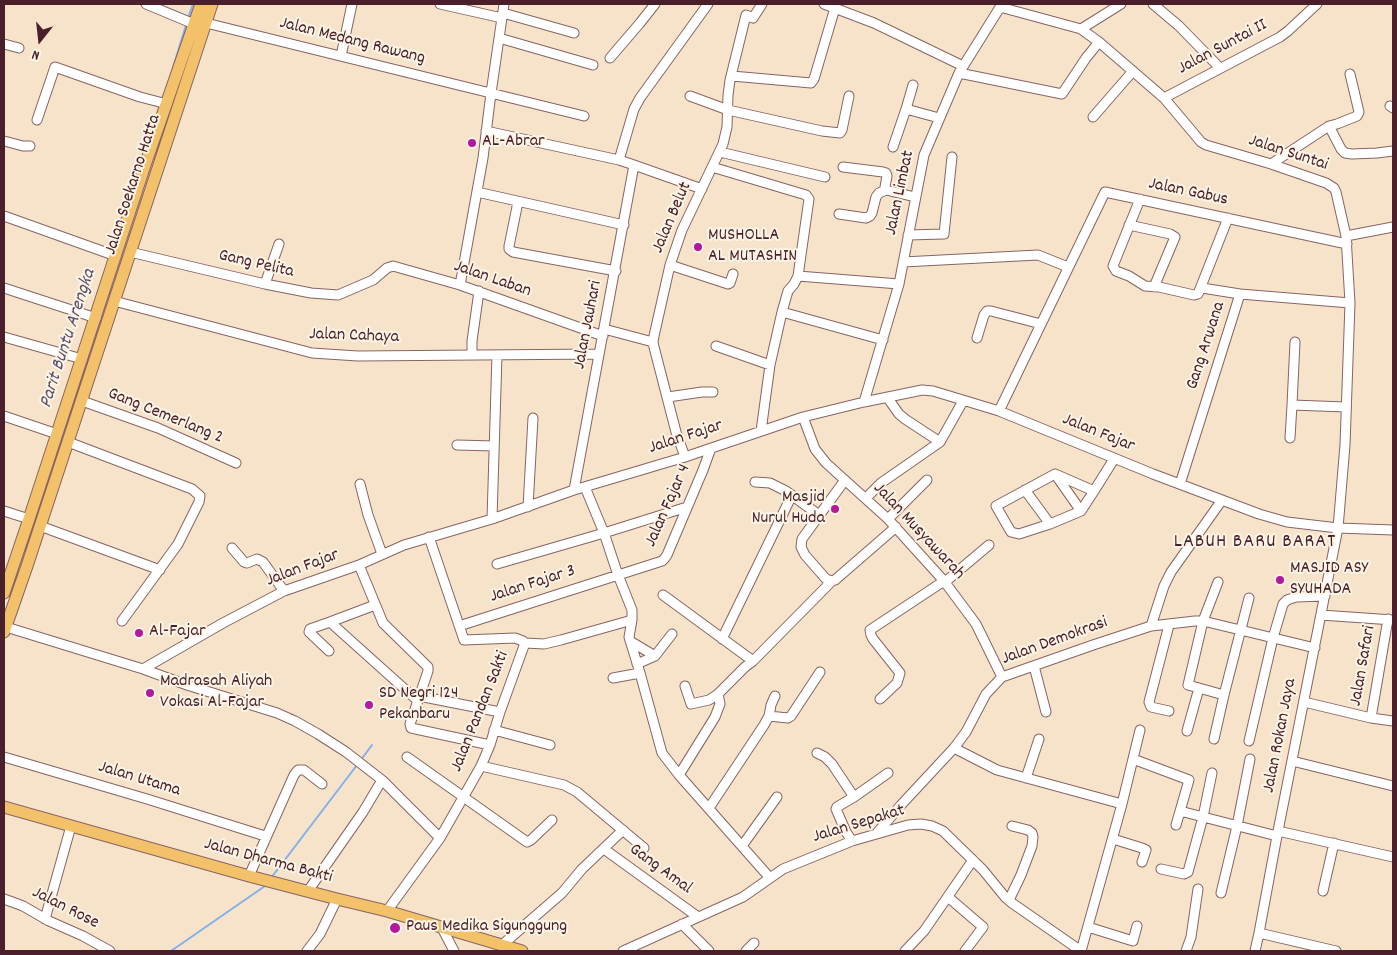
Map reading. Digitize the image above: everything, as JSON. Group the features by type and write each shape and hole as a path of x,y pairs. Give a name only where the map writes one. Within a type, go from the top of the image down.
{"main road":[{"name":"Jalan Soekarno Hatta","path":"4,593 77,357 115,256 201,4"},
{"name":"Jalan Soekarno Hatta","path":"5,630 158,170 194,23 212,4"},
{"path":"146,165 158,170"},
{"name":"Jalan Dharma Bakti","path":"4,807 249,876 387,911 522,951"}],"street":[{"name":"Jalan Medang Rawang","path":"146,4 194,23 342,56 584,116"},
{"path":"342,56 352,4"},
{"path":"440,4 503,12 574,32"},
{"path":"610,58 655,4"},
{"path":"619,160 634,109 640,98 708,4"},
{"name":"Jalan Belut","path":"685,457 653,342 670,265 682,230 720,152 727,127 728,95 746,15 753,18 762,4"},
{"path":"1081,29 1121,4"},
{"path":"1153,4 1179,26 1220,68"},
{"name":"Jalan Suntai II","path":"1164,98 1280,37 1318,4"},
{"name":"Jalan Suntai","path":"1001,5 1081,29 1100,42 1164,98 1201,142 1206,145 1271,164 1326,183 1334,188 1347,240 1350,303 1345,445 1338,528"},
{"name":"Jalan Limbat","path":"864,402 899,284 924,155 961,70 1001,5"},
{"path":"732,76 811,83 814,79 832,6 874,23 961,70 1062,94 1086,58 1100,42"},
{"path":"460,285 484,158 503,12"},
{"path":"499,38 593,64"},
{"path":"4,44 19,48"},
{"path":"38,120 55,67 140,97 167,104"},
{"path":"1094,117 1133,71"},
{"path":"1271,164 1329,126 1357,116 1350,74"},
{"path":"893,147 913,85"},
{"path":"690,96 728,110 822,131 840,133 849,96"},
{"path":"906,109 939,118"},
{"path":"1329,126 1345,153 1393,151"},
{"path":"486,132 619,160 702,189"},
{"path":"4,141 30,146"},
{"path":"720,152 825,177"},
{"path":"908,234 944,234 952,157"},
{"name":"Jalan Jauhari","path":"574,490 616,271 634,165"},
{"path":"712,167 808,197 798,276 788,291 782,312 770,365 761,431"},
{"path":"843,167 886,174 886,190"},
{"path":"839,214 866,218 870,216 876,197 879,193 886,190 915,197"},
{"path":"477,192 624,225"},
{"name":"Jalan Gabus","path":"999,411 1105,192 1228,218 1347,240"},
{"path":"1140,199 1113,266 1116,271 1149,287 1194,295 1198,294 1202,288 1228,218"},
{"path":"518,202 509,246 512,252 616,271"},
{"path":"4,216 115,256"},
{"path":"1129,225 1176,237 1154,287"},
{"path":"1347,240 1393,226"},
{"path":"265,284 279,244"},
{"name":"Gang Pelita","path":"130,252 311,293 338,295 373,280"},
{"path":"902,262 1038,255 1068,267"},
{"path":"670,265 728,284 734,274"},
{"name":"Jalan Laban","path":"373,280 387,268 393,266 460,285 603,332 653,342"},
{"path":"798,276 899,284"},
{"path":"4,288 91,317"},
{"path":"1202,288 1240,294"},
{"path":"472,355 478,292"},
{"name":"Gang Arwana","path":"1180,484 1240,294 1350,303"},
{"name":"Jalan Cahaya","path":"114,301 312,354 358,356 600,354"},
{"path":"977,338 987,311 1041,324"},
{"path":"782,312 882,340"},
{"path":"4,337 77,357"},
{"path":"1290,438 1295,342"},
{"path":"716,346 770,365"},
{"path":"492,519 497,355"},
{"name":"Jalan Fajar","path":"143,669 223,622 284,591 359,565 382,554 429,537 492,519 574,490 685,457 803,417 922,390 933,391 999,411 1114,459 1259,514 1287,522 1338,528 1393,530"},
{"path":"668,397 713,392"},
{"path":"887,397 905,420 940,442"},
{"name":"Gang Cemerlang 2","path":"82,401 158,428 236,463"},
{"path":"866,498 881,483 940,442 963,401"},
{"path":"1292,405 1346,407"},
{"path":"4,416 55,433"},
{"name":"Jalan Musyawarah","path":"803,417 815,449 826,463 888,519 945,581 976,624 1002,677"},
{"path":"528,506 533,418"},
{"path":"68,442 192,489 200,496 199,502 178,544 122,621"},
{"path":"457,445 494,446"},
{"name":"Jalan Fajar 4","path":"618,575 662,561 665,558 711,448"},
{"path":"1055,474 996,506 1011,532 1019,534 1081,511 1114,459"},
{"path":"1055,474 1094,491"},
{"path":"1055,474 1081,511"},
{"path":"832,581 826,579 805,555 801,547 802,539 845,480"},
{"path":"888,519 927,480"},
{"path":"755,482 770,483 786,491 819,515"},
{"path":"360,484 368,515 382,554"},
{"path":"585,487 632,610 628,637 639,668 662,753 679,775 770,878"},
{"path":"1025,490 1050,524"},
{"path":"722,638 792,495"},
{"path":"1151,626 1164,586 1171,572 1222,500"},
{"path":"496,564 687,507"},
{"path":"4,511 28,519"},
{"path":"40,526 160,570"},
{"path":"684,686 691,704 709,700 718,694 832,581 896,527"},
{"name":"Jalan Rokan Jaya","path":"1255,951 1338,528"},
{"name":"Jalan Pandan Sakti","path":"387,911 440,838 481,766 525,643 515,638 464,640 429,537"},
{"path":"880,699 897,683 900,673 873,639 870,630 945,581 989,546"},
{"path":"232,548 244,562 257,559 263,562 284,591"},
{"path":"359,565 383,623 428,667 410,724 411,728 490,745"},
{"name":"Jalan Fajar 3","path":"459,626 618,575"},
{"path":"1218,582 1203,621 1188,685 1224,694"},
{"path":"663,595 753,661"},
{"path":"1249,741 1273,638 1283,604 1287,600 1296,597 1325,596"},
{"path":"1214,738 1249,598"},
{"path":"329,651 309,632 310,628 375,605"},
{"name":"Jalan Safari","path":"1321,615 1391,620 1371,718"},
{"path":"525,643 544,644 632,620"},
{"name":"Jalan Demokrasi","path":"877,833 954,748 966,732 986,694 1002,677 1151,626 1203,621 1315,648"},
{"path":"330,622 419,699 500,712"},
{"path":"1169,625 1149,702 1151,707 1169,711"},
{"path":"5,630 143,669 277,713 318,734 356,759 382,780 440,838"},
{"path":"613,678 639,668 655,656 672,634"},
{"path":"630,641 655,656"},
{"path":"1034,666 1046,712"},
{"path":"769,716 788,718 791,716 820,672"},
{"path":"1187,731 1199,688"},
{"path":"679,775 719,710 718,694"},
{"path":"709,808 769,716 771,705 776,696"},
{"path":"1304,702 1371,718 1393,721"},
{"path":"494,730 550,745"},
{"path":"1081,951 1113,839 1140,730"},
{"path":"1026,778 1040,739"},
{"path":"954,748 997,770 1122,804"},
{"path":"817,753 825,757 832,764 854,797"},
{"name":"Jalan Utama","path":"4,756 147,798 265,836"},
{"path":"407,756 527,842 552,820"},
{"path":"1133,759 1189,780 1176,825"},
{"path":"1221,893 1250,759"},
{"path":"1292,761 1393,786"},
{"path":"481,766 564,785 577,792 644,848"},
{"path":"249,876 265,836 294,775 298,770 304,770 322,784"},
{"path":"852,841 836,809 888,773"},
{"path":"1161,869 1187,873 1212,773"},
{"path":"308,892 363,812 382,780"},
{"path":"742,846 777,797"},
{"path":"1180,811 1237,826 1334,842 1393,857"},
{"name":"Jalan Sepakat","path":"623,951 743,897 783,869 852,841 908,825 920,824 944,831 1009,900 1081,951"},
{"path":"45,919 71,826"},
{"path":"1009,900 1032,846 1033,837 1032,832 1012,826"},
{"path":"502,945 562,893 582,869 623,830"},
{"path":"1113,839 1146,850 1142,862"},
{"path":"1323,892 1334,842"},
{"name":"Gang Amal","path":"604,849 698,917"},
{"path":"905,951 924,931 973,860"},
{"path":"1186,951 1191,936 1198,889"},
{"path":"948,897 983,927 965,951"},
{"name":"Jalan Rose","path":"4,899 23,906 110,951"},
{"path":"307,951 320,934 337,899"},
{"path":"682,924 709,951"},
{"path":"1088,927 1133,941 1137,926"},
{"path":"442,928 454,951"},
{"path":"1259,933 1336,951"},
{"path":"746,951 754,943"}],"waterway":[{"path":"157,4 189,17"},
{"name":"Parit Buntu Arengka","path":"188,18 193,4"},
{"name":"Parit Buntu Arengka","path":"172,71 186,25"},
{"path":"360,761 372,745"},
{"path":"271,878 357,765"},
{"path":"171,951 265,886"}],"place":[{"name":"AL-Abrar","path":"472,143"},
{"name":"MUSHOLLA AL MUTASHIN","path":"698,247"},
{"name":"Masjid Nurul Huda","path":"835,509"},
{"name":"MASJID ASY SYUHADA","path":"1280,580"},
{"name":"Al-Fajar","path":"139,633"},
{"name":"Madrasah Aliyah Vokasi Al-Fajar","path":"150,693"},
{"name":"SD Negri 124 Pekanbaru","path":"369,705"},
{"name":"Paus Medika Sigunggung","path":"395,928"}],"district":[{"name":"LABUH BARU BARAT","path":"1255,543"}]}
